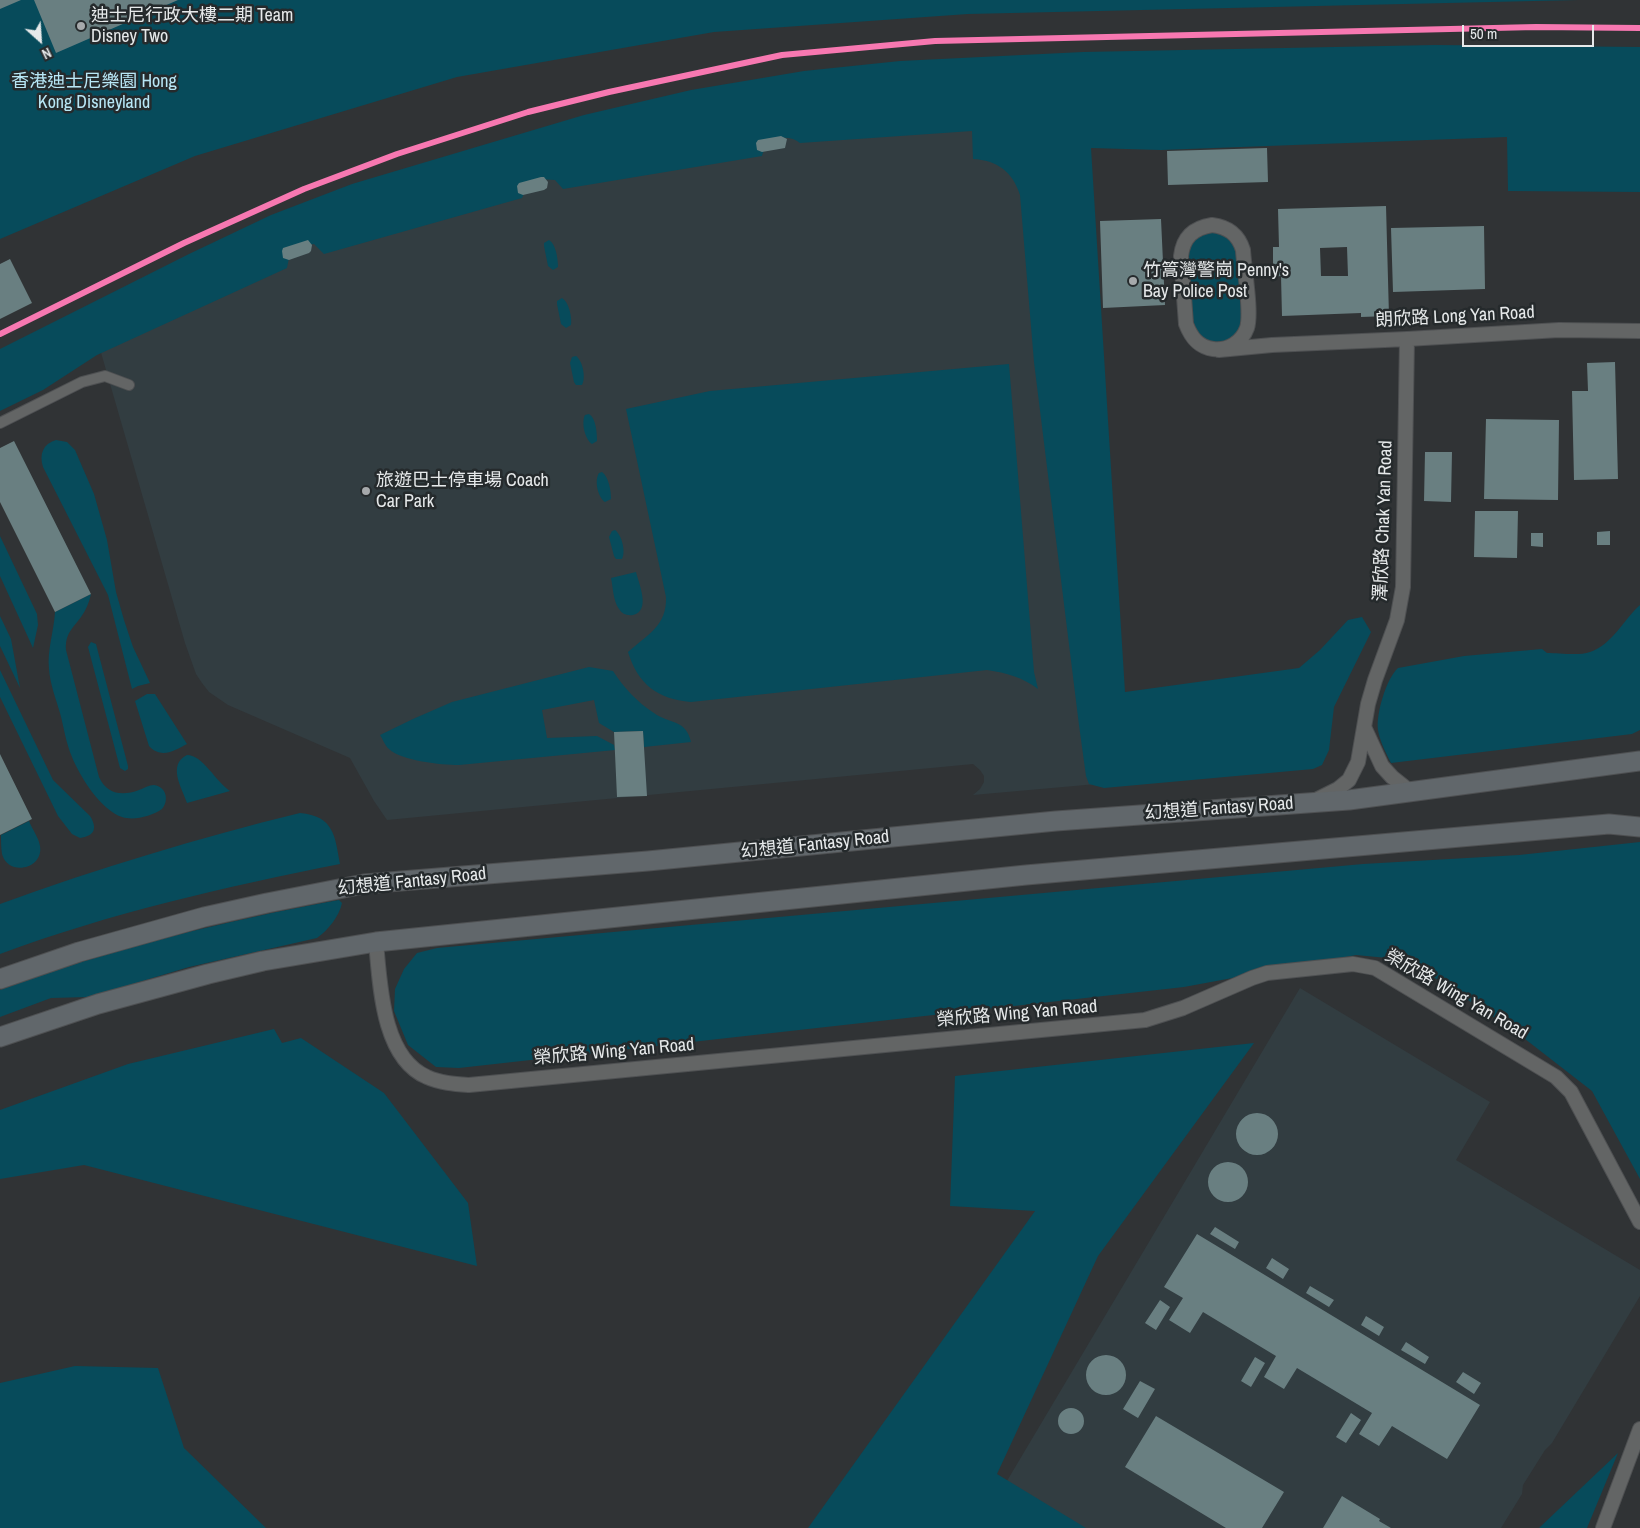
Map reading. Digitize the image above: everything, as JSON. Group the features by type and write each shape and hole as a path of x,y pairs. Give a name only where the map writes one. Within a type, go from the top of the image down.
{"main road":[{"name":"幻想道 Fantasy Road","path":"0,979 79,952 204,917 364,884 648,861 1056,821 1349,800 1640,761"},
{"path":"0,1036 98,1004 208,974 273,960 376,942 1026,875 1599,824 1640,827"}],"street":[{"path":"1212,225 1222,226 1236,236 1243,250 1248,314 1247,327 1241,339 1235,344 1219,350 1202,346 1195,340 1186,324 1180,256 1185,241 1194,231 1212,225"},
{"path":"1248,314 1254,330 1272,345"},
{"name":"朗欣路 Long Yan Road","path":"1219,350 1272,345 1559,330 1640,331"},
{"name":"澤欣路 Chak Yan Road","path":"1312,802 1338,789 1349,780 1358,762 1368,704 1397,620 1403,587 1408,339"},
{"path":"0,423 82,382 105,376 129,385"},
{"path":"1365,729 1382,766 1412,793"},
{"name":"榮欣路 Wing Yan Road","path":"376,942 387,1026 396,1046 409,1064 426,1077 452,1084 469,1085 1145,1020 1183,1008 1267,973 1353,964 1366,965 1375,968 1564,1083 1571,1092 1640,1222"},
{"path":"1603,1528 1640,1429"}],"shaded area":[{"path":"1033,94 1108,783 973,795 980,789 984,782 984,776 973,764 387,820 350,758 228,705 209,692 202,683 196,674 185,643 91,318 356,201"},
{"path":"1300,988 1490,1102 1456,1160 1640,1270 1640,1296 1552,1443 1545,1450 1523,1485 1522,1494 1501,1528 979,1528"}],"green space":[{"name":"香港迪士尼樂園 Hong Kong Disneyland","path":"0,0 1578,0 968,14 714,32 457,77 195,156 0,239"},
{"path":"1435,45 1640,47 1640,192 1508,191 1507,137 1161,150 1091,148 1125,692 1299,668 1320,650 1348,620 1362,617 1371,632 1334,707 1329,750 1322,765 1313,769 1104,788 1089,784 1086,776 1079,725 1034,362 1020,195 1013,180 1003,169 989,162 973,159 972,131 800,143 793,139 779,138 768,144 762,156 563,189 555,180 540,179 527,187 522,198 324,254 314,244 300,246 290,253 287,268 97,355 43,390 0,411 0,349 271,215 352,184 584,115 691,90 804,71 900,61 1083,52"},
{"path":"1219,230 1236,244 1243,314 1242,325 1233,337 1227,341 1213,343 1206,341 1196,329 1190,304 1187,259 1191,240 1194,237 1204,232"},
{"path":"549,240 555,248 558,260 558,267 553,270 548,266 544,246 544,243"},
{"path":"562,298 570,310 571,325 566,328 561,324 557,304 557,301"},
{"path":"576,356 583,370 584,378 582,385 576,385 574,382 570,363 572,357"},
{"path":"1009,364 1034,672 1038,689 1014,676 987,670 691,702 668,697 650,688 643,681 637,673 628,652 649,635 659,623 663,615 666,597 626,409 710,391"},
{"path":"589,414 595,422 597,434 597,441 592,444 587,438 584,426 585,415"},
{"path":"56,440 67,442 75,450 94,494 107,540 116,592 124,620 133,647 150,683 132,689 108,595 43,467 43,450 48,444"},
{"path":"602,472 608,481 611,492 611,499 605,502 597,489 598,476"},
{"path":"615,530 623,544 624,552 622,559 616,559 614,556 609,537 612,531"},
{"path":"0,536 37,614 38,625 33,648 0,576"},
{"path":"636,572 643,603 638,612 633,615 627,615 617,606 611,578"},
{"path":"91,594 84,612 68,636 66,650 102,783 111,791 121,793 133,792 154,785 162,788 164,791 166,802 162,809 143,817 122,817 106,807 92,792 70,752 52,686 49,662 55,612"},
{"path":"1640,605 1640,730 1632,734 1391,763 1380,739 1378,723 1380,706 1386,688 1398,668 1464,656 1542,649 1547,653 1575,654 1590,652 1605,644"},
{"path":"0,616 11,639 20,688 0,646"},
{"path":"91,642 96,644 128,766 128,769 125,771 120,768 88,647"},
{"path":"589,667 613,671 626,689 648,709 685,729 691,742 644,747 643,731 614,732 599,723 594,700 542,710 547,738 597,736 614,745 615,750 451,765 403,757 388,748 380,735 452,702"},
{"path":"0,670 53,780 90,816 94,828 89,836 80,838 72,834 58,816 0,697"},
{"path":"147,694 155,694 187,744 163,753 149,746 135,701"},
{"path":"187,755 193,756 204,764 230,791 187,803 177,771 181,759"},
{"path":"300,813 320,818 331,829 340,864 168,902 41,939 0,954 0,904 149,854"},
{"path":"29,821 40,846 40,854 31,865 18,868 11,866 2,854 1,835"},
{"path":"1640,842 1640,1179 1592,1091 1516,1032 1408,960 1356,955 1184,987 459,1068 436,1067 408,1045 394,1011 395,989 404,969 417,953 437,948 1363,864 1519,855"},
{"path":"339,900 342,903 336,918 317,938 189,967 89,997 51,998 0,1017 0,990 41,975 125,949 210,927"},
{"path":"274,1029 282,1043 301,1038 384,1093 468,1203 477,1266 84,1165 0,1179 0,1110 128,1064"},
{"path":"1254,1043 1098,1256 997,1474 1086,1528 808,1528 1035,1211 950,1206 955,1076"},
{"path":"75,1366 158,1368 184,1448 266,1528 0,1528 0,1383"},
{"path":"1618,1453 1587,1528 1539,1528"}],"building":[{"path":"0,0 21,0 0,9"},
{"name":"迪士尼行政大樓二期 Team Disney Two","path":"34,0 178,0 56,53"},
{"path":"781,136 787,139 785,148 762,152 757,150 756,143 758,140"},
{"path":"1267,148 1268,182 1168,185 1167,151"},
{"path":"544,177 548,182 547,188 523,195 518,193 517,186 519,183"},
{"path":"1386,206 1389,316 1361,317 1361,313 1282,316 1281,276 1273,277 1273,247 1279,247 1278,209","holes":["1347,247 1348,276 1321,276 1320,248"]},
{"name":"竹篙灣警崗 Penny's Bay Police Post","path":"1161,219 1165,305 1103,308 1100,221"},
{"path":"1484,226 1485,289 1393,292 1391,228"},
{"path":"308,240 312,245 309,253 289,260 283,258 283,248"},
{"path":"10,259 32,303 0,319 0,264"},
{"path":"1615,362 1618,479 1574,480 1572,391 1588,391 1587,363"},
{"path":"1486,419 1559,420 1558,500 1484,499"},
{"path":"14,441 91,594 55,612 0,502 0,448"},
{"path":"1425,452 1452,452 1451,502 1424,501"},
{"path":"1475,511 1518,511 1517,558 1474,557"},
{"path":"1610,531 1610,545 1597,545 1597,532"},
{"path":"1531,533 1543,533 1543,547 1531,546"},
{"path":"643,731 647,796 617,797 614,732"},
{"path":"0,754 32,819 0,835"},
{"path":"1253,1113 1261,1113 1272,1119 1278,1134 1272,1149 1261,1155 1253,1155 1242,1149 1236,1138 1236,1130 1242,1119"},
{"path":"1232,1162 1239,1165 1245,1171 1248,1182 1247,1190 1239,1199 1232,1202 1224,1202 1217,1199 1209,1190 1208,1178 1211,1171 1220,1163"},
{"path":"1215,1227 1239,1242 1235,1249 1210,1234"},
{"path":"1197,1234 1480,1405 1447,1459 1392,1426 1379,1446 1359,1434 1372,1413 1297,1368 1284,1389 1264,1377 1276,1356 1203,1312 1190,1333 1169,1320 1183,1298 1164,1287"},
{"path":"1272,1258 1289,1269 1283,1279 1266,1268"},
{"path":"1310,1286 1334,1300 1329,1307 1306,1293"},
{"path":"1160,1300 1170,1307 1156,1330 1145,1323"},
{"path":"1366,1316 1384,1327 1379,1336 1361,1325"},
{"path":"1406,1342 1429,1357 1425,1364 1401,1350"},
{"path":"1110,1355 1117,1358 1123,1364 1126,1375 1125,1383 1117,1392 1110,1395 1102,1395 1095,1392 1087,1383 1086,1371 1089,1364 1098,1356"},
{"path":"1255,1357 1265,1363 1251,1387 1241,1381"},
{"path":"1463,1372 1481,1383 1474,1394 1456,1382"},
{"path":"1140,1381 1155,1389 1138,1418 1123,1409"},
{"path":"1071,1408 1080,1412 1084,1421 1080,1430 1071,1434 1062,1430 1058,1421 1062,1412"},
{"path":"1351,1413 1361,1420 1346,1443 1336,1437"},
{"path":"1156,1416 1284,1492 1262,1528 1226,1528 1125,1467"},
{"path":"1342,1496 1380,1519 1379,1521 1391,1528 1323,1528"}],"transit line":[{"path":"0,334 184,243 304,189 397,154 528,112 609,92 782,55 935,41 1536,27 1640,28"}],"place":[{"name":"迪士尼行政大樓二期 Team Disney Two","path":"81,26"},
{"name":"竹篙灣警崗 Penny's Bay Police Post","path":"1133,281"},
{"name":"旅遊巴士停車場 Coach Car Park","path":"366,491"}]}
